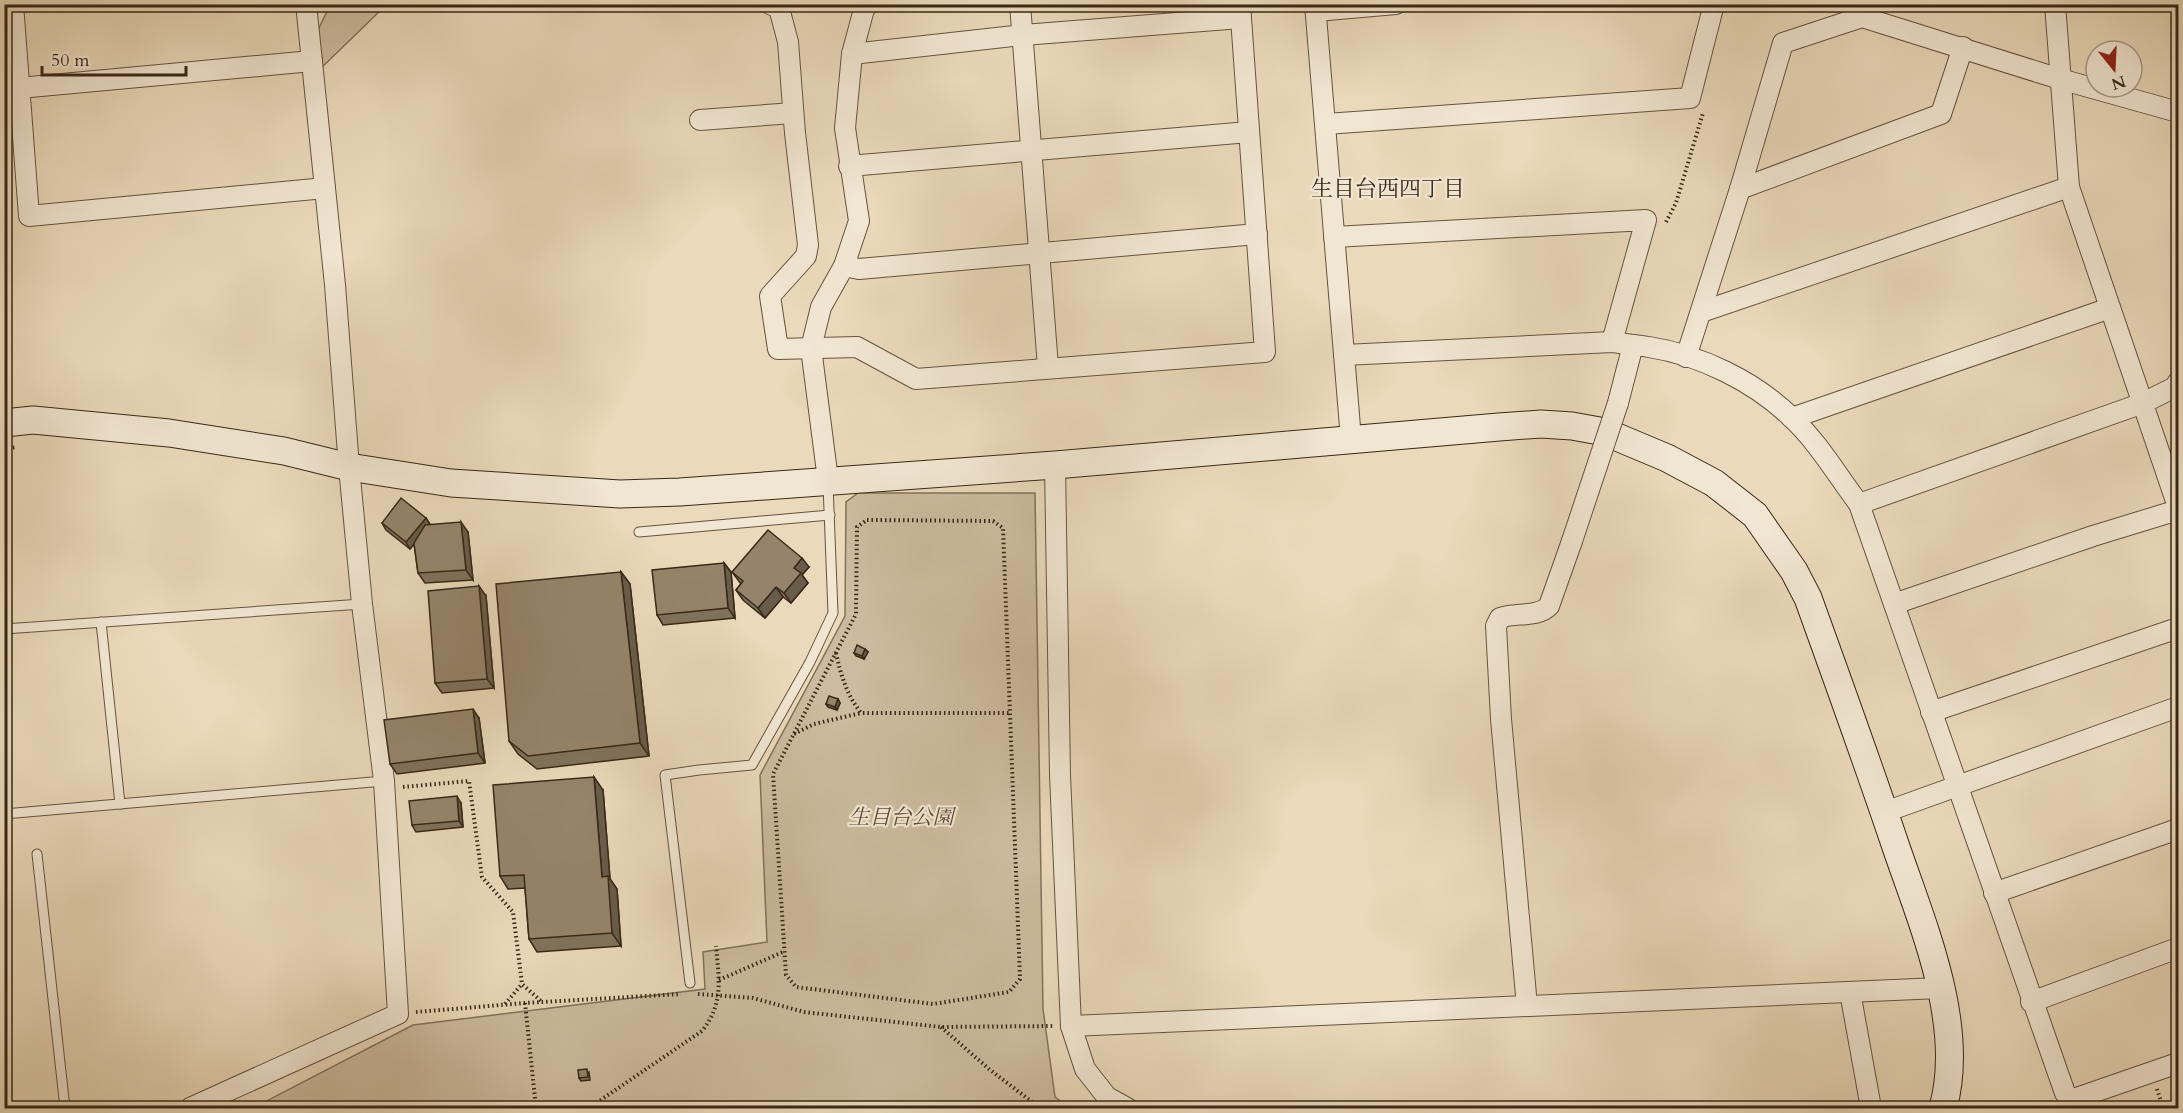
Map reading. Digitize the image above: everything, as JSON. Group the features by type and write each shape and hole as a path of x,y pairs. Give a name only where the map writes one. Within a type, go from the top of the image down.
{"street":[{"path":"13,4 29,216 325,188"},
{"path":"190,1108 228,1101 398,1014 384,785 362,604 335,285 306,4"},
{"path":"770,4 778,8 788,42 793,113 808,245 806,256 770,296 778,349 857,347 916,379 1048,367 1266,352 1240,11 852,54"},
{"path":"828,480 811,348 821,307 844,266 859,221 844,128 852,54 864,9 869,4"},
{"path":"1020,4 1048,367"},
{"path":"1351,439 1316,8 1396,4"},
{"path":"1326,124 1689,98 1714,4"},
{"path":"1894,604 2178,509 2069,187 2055,4"},
{"path":"1686,357 1740,189 1783,43 1862,17 2060,79 2178,112"},
{"path":"1740,189 1941,114 1963,47"},
{"path":"19,88 312,61"},
{"path":"700,120 793,113"},
{"path":"849,166 1249,132"},
{"path":"1701,312 2069,187"},
{"path":"1334,237 1646,220 1612,342"},
{"path":"844,266 859,269 1040,255 1257,234"},
{"path":"1792,417 2110,308"},
{"path":"1344,355 1612,342 1650,347 1707,364 1735,377 1768,397 1792,417 1816,445 1859,504 2031,1002 2065,1093 2071,1100 2178,1063"},
{"path":"1527,1006 1501,719 1496,626 1500,618 1543,612 1549,606 1618,403 1633,345"},
{"path":"1859,504 2143,403 2175,387 2178,382"},
{"path":"4,423 33,420 169,433 284,451 349,466 451,483 620,494 680,492 1055,465 1520,425 1572,426 1605,432 1667,458 1714,483 1755,515 1794,571 1808,598 1884,812 1928,943 1940,988 1949,1035 1943,1108"},
{"path":"1055,465 1066,1026 1085,1069 1107,1097 1127,1108"},
{"path":"1931,712 2178,628"},
{"path":"1884,812 2178,707"},
{"path":"1994,893 2178,829"},
{"path":"2031,1002 2178,948"},
{"path":"1066,1026 1940,988"},
{"path":"1850,992 1871,1108"}],"lane":[{"path":"690,983 665,775 752,765 810,662 833,613 828,480"},
{"path":"639,532 830,515"},
{"path":"4,629 362,604"},
{"path":"101,622 120,804"},
{"path":"4,814 384,785"},
{"path":"37,854 65,1108"}],"path":[{"path":"1666,221 1676,203"},
{"path":"4,449 17,447"},
{"path":"867,520 993,521 1003,528 1010,713 1020,980 1009,992 933,1004 796,987 786,975 783,952 773,774 856,614 857,527 867,520"},
{"path":"836,653 843,682 851,700 861,713"},
{"path":"793,734 823,722 861,713 1010,713"},
{"path":"384,785 469,781 482,877 513,912 522,984 542,1002"},
{"path":"589,1108 702,1031 713,1017 719,996 716,946"},
{"path":"719,980 783,952"},
{"path":"505,1005 522,984"},
{"path":"398,1014 525,1003 688,994 753,998 804,1012 941,1027 1066,1026"},
{"path":"525,1003 536,1108"},
{"path":"941,1027 989,1069 1040,1108"},
{"path":"2156,1089 2163,1108"}],"green space":[{"path":"330,5 386,5 313,76 310,47"},
{"name":"生目台公園","path":"858,493 1035,493 1043,1009 1055,1097 1070,1108 253,1108 413,1025 705,989 703,952 767,942 760,775 845,616 846,502"}],"building":[{"path":"401,498 426,518 406,542 382,523"},
{"path":"461,522 466,570 418,573 414,543 425,525"},
{"path":"768,530 802,558 794,568 801,573 784,593 776,587 758,608 736,590 743,581 732,572"},
{"path":"724,563 728,608 657,615 652,570"},
{"path":"621,572 640,743 528,756 509,741 496,584"},
{"path":"479,586 487,679 435,683 428,591"},
{"path":"857,645 865,649 862,656 854,653"},
{"path":"829,696 838,699 835,707 826,704"},
{"path":"473,709 478,753 390,764 384,720"},
{"path":"594,777 602,877 608,876 612,933 529,939 524,875 500,876 493,785"},
{"path":"457,796 459,821 412,825 409,801"},
{"path":"587,1069 588,1077 579,1078 578,1070"}],"district":[{"name":"生目台西四丁目","path":"1388,188"}]}
